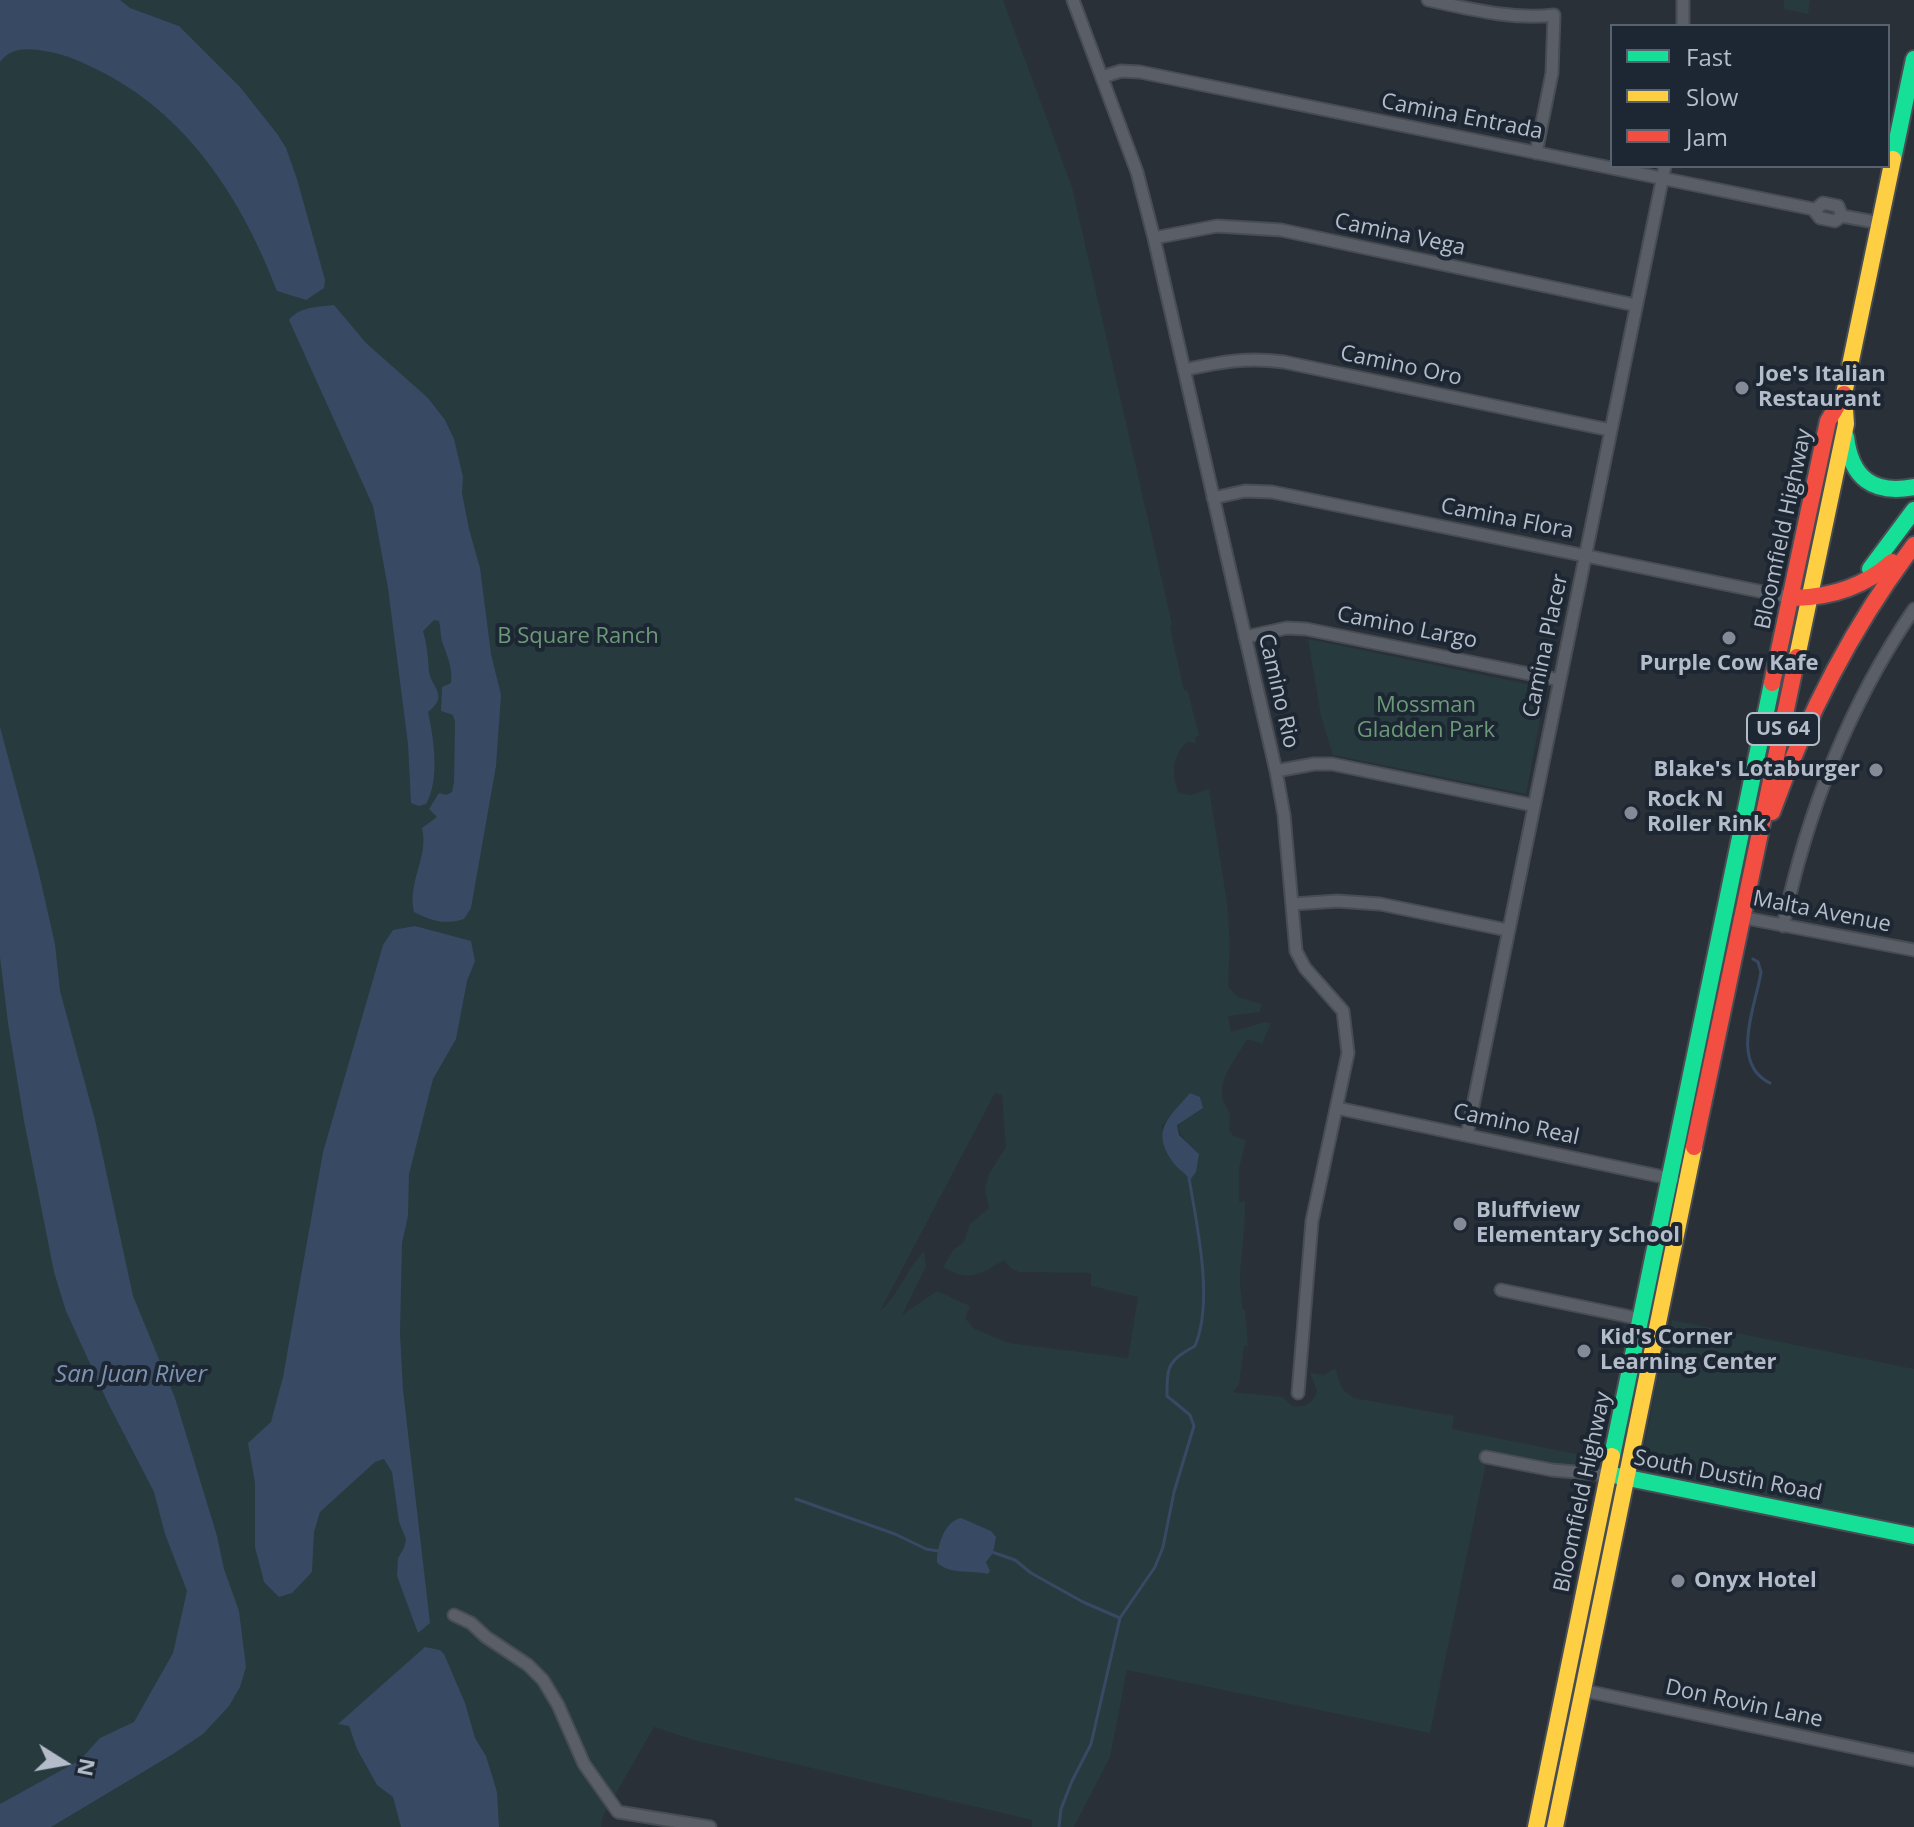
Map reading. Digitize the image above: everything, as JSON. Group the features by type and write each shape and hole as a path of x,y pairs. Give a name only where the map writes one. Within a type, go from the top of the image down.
{"main road":[{"name":"US 64","path":"1844,394 1914,59"},
{"name":"Bloomfield Highway","path":"1555,1827 1846,424 1844,394"},
{"name":"Bloomfield Highway","path":"1536,1827 1723,913 1793,598 1828,421 1844,394"},
{"path":"1846,424 1846,449 1860,476 1881,489 1914,487"},
{"path":"1854,586 1879,559 1914,510"},
{"path":"1793,598 1810,598 1854,586 1885,569 1914,535"},
{"path":"1756,860 1778,794 1817,700 1869,605 1914,545"},
{"name":"South Dustin Road","path":"1609,1475 1914,1536"}],"street":[{"name":"Camino Rio","path":"1073,0 1137,172 1154,238 1276,771 1284,815 1296,951 1305,968 1343,1011 1348,1053 1312,1221 1298,1393"},
{"path":"1428,0 1517,16 1554,15 1552,73 1536,153"},
{"path":"1683,0 1683,24"},
{"name":"Camina Entrada","path":"1102,77 1121,71 1140,72 1536,153 1610,164"},
{"name":"Camina Entrada","path":"1636,168 1815,210 1820,218 1835,221 1842,216 1880,223"},
{"name":"Camina Placer","path":"1467,1135 1663,172"},
{"name":"Camina Vega","path":"1154,238 1217,226 1281,230 1635,305"},
{"name":"Camino Oro","path":"1184,370 1230,360 1284,362 1610,430"},
{"name":"Camina Flora","path":"1213,498 1245,491 1272,492 1793,598"},
{"path":"1783,926 1805,835 1832,759 1866,687 1914,609"},
{"name":"Camino Largo","path":"1245,637 1287,628 1306,629 1560,680"},
{"path":"1276,771 1314,764 1349,766 1532,805"},
{"path":"1293,904 1337,901 1380,904 1507,930"},
{"name":"Malta Avenue","path":"1723,913 1914,950"},
{"name":"Camino Real","path":"1337,1108 1687,1182"},
{"path":"1501,1290 1641,1319"},
{"name":"South Dustin Road","path":"1486,1457 1552,1470 1609,1475"},
{"path":"454,1615 471,1623 528,1665 543,1680 558,1705 584,1764 618,1812 710,1827"},
{"name":"Don Rovin Lane","path":"1565,1686 1914,1760"}],"green space":[{"name":"B Square Ranch","path":"0,0 1003,0 1072,187 1172,624 1170,627 1184,690 1188,692 1199,735 1195,738 1196,743 1188,742 1176,758 1176,786 1179,793 1191,795 1209,789 1227,902 1230,944 1228,987 1238,997 1261,1004 1260,1012 1228,1016 1231,1032 1271,1023 1262,1044 1247,1039 1228,1071 1222,1092 1230,1116 1229,1129 1233,1136 1246,1140 1239,1169 1239,1202 1245,1202 1240,1280 1248,1346 1244,1346 1239,1385 1233,1392 1283,1397 1292,1406 1304,1406 1317,1391 1310,1373 1324,1375 1335,1368 1343,1390 1354,1398 1454,1416 1452,1429 1591,1457 1597,1454 1599,1465 1594,1468 1486,1463 1430,1733 1127,1670 1110,1757 1074,1827 1032,1827 1032,1820 697,1741 654,1727 603,1816 601,1827 0,1827","holes":["995,1093 1002,1095 1006,1147 989,1174 985,1189 989,1208 970,1224 964,1242 954,1249 943,1267 967,1276 1004,1260 1010,1268 1019,1272 1091,1273 1091,1286 1138,1297 1128,1358 1008,1343 973,1328 965,1318 970,1306 937,1291 902,1315 926,1266 924,1251 880,1311","1190,1093 1178,1126 1183,1138 1199,1154 1189,1179 1161,1127"]},
{"path":"1784,0 1810,0 1808,14 1784,9"},
{"name":"Mossman Gladden Park","path":"1308,639 1546,688 1526,794 1333,755 1321,716"},
{"path":"1672,1320 1914,1369 1914,1526 1646,1470 1641,1464"}],"water":[{"path":"0,0 120,0 130,8 179,26 240,87 286,148 325,280 324,288 306,300 277,291 247,224 208,162 158,109 128,87 85,64 50,52 17,51 0,62"},
{"path":"334,305 366,343 428,398 445,420 454,439 463,477 462,493 480,568 491,654 501,695 496,766 471,908 464,919 457,921 438,921 420,915 414,912 413,901 423,849 422,828 437,817 429,809 439,793 446,795 452,792 454,782 455,722 453,715 441,711 442,687 451,683 451,672 439,621 434,620 423,631 430,677 439,696 428,712 434,747 433,783 426,804 419,806 411,803 408,744 388,588 373,506 289,320 304,310"},
{"name":"San Juan River","path":"0,727 38,869 55,944 60,991 95,1120 133,1296 175,1398 239,1611 246,1667 240,1687 229,1706 203,1734 51,1827 0,1827 0,1804 80,1760 100,1738 134,1722 173,1653 187,1591 165,1534 154,1492 108,1403 66,1311 54,1272 24,1121 0,957"},
{"path":"415,926 471,941 475,961 467,981 456,1039 433,1079 409,1174 408,1216 402,1243 400,1334 403,1390 430,1623 418,1633 397,1576 398,1558 406,1539 399,1522 392,1472 384,1459 375,1462 320,1512 314,1532 312,1572 292,1593 279,1597 264,1582 255,1547 255,1483 248,1443 271,1422 283,1377 323,1152 383,945 393,930"},
{"path":"1190,1093 1200,1097 1203,1108 1177,1125 1179,1135 1199,1154 1196,1172 1190,1180 1172,1161 1166,1150 1163,1132 1165,1124"},
{"path":"961,1518 991,1531 996,1537 993,1553 986,1562 990,1571 988,1574 947,1569 937,1562 938,1549 946,1529"},
{"path":"425,1647 444,1654 465,1703 475,1738 486,1756 497,1792 499,1827 401,1827 393,1797 377,1785 357,1749 349,1726 338,1724"}],"waterway":[{"path":"1753,959 1758,962 1761,972 1748,1033 1748,1048 1758,1074 1770,1083"},
{"path":"1059,1827 1061,1809 1091,1744 1120,1618 1155,1567 1163,1547 1174,1492 1194,1426 1190,1415 1167,1396 1171,1365 1195,1346 1201,1328 1204,1286 1189,1178"},
{"path":"796,1499 938,1551"},
{"path":"989,1551 1015,1560 1031,1573 1083,1602 1120,1618"}],"traffic: fast":[{"path":"1893,159 1914,59"},
{"path":"1846,437 1853,463 1866,480 1887,488 1914,487"},
{"path":"1870,569 1914,510"},
{"path":"1612,1456 1772,683"},
{"path":"1618,1476 1914,1536"}],"traffic: slow":[{"path":"1797,657 1846,424 1844,394 1893,159"},
{"path":"1555,1827 1694,1147"},
{"path":"1536,1827 1612,1456"}],"traffic: jam":[{"path":"1772,683 1828,421 1844,394"},
{"path":"1772,812 1800,741 1833,673 1871,608 1914,545"},
{"path":"1795,598 1847,589 1870,578 1892,562"},
{"path":"1694,1147 1797,657"}],"place":[{"name":"Joe's Italian Restaurant","path":"1742,388"},
{"name":"Purple Cow Kafe","path":"1729,638"},
{"name":"Blake's Lotaburger","path":"1876,770"},
{"name":"Rock N Roller Rink","path":"1631,813"},
{"name":"Bluffview Elementary School","path":"1460,1224"},
{"name":"Kid's Corner Learning Center","path":"1584,1351"},
{"name":"Onyx Hotel","path":"1678,1581"}]}
